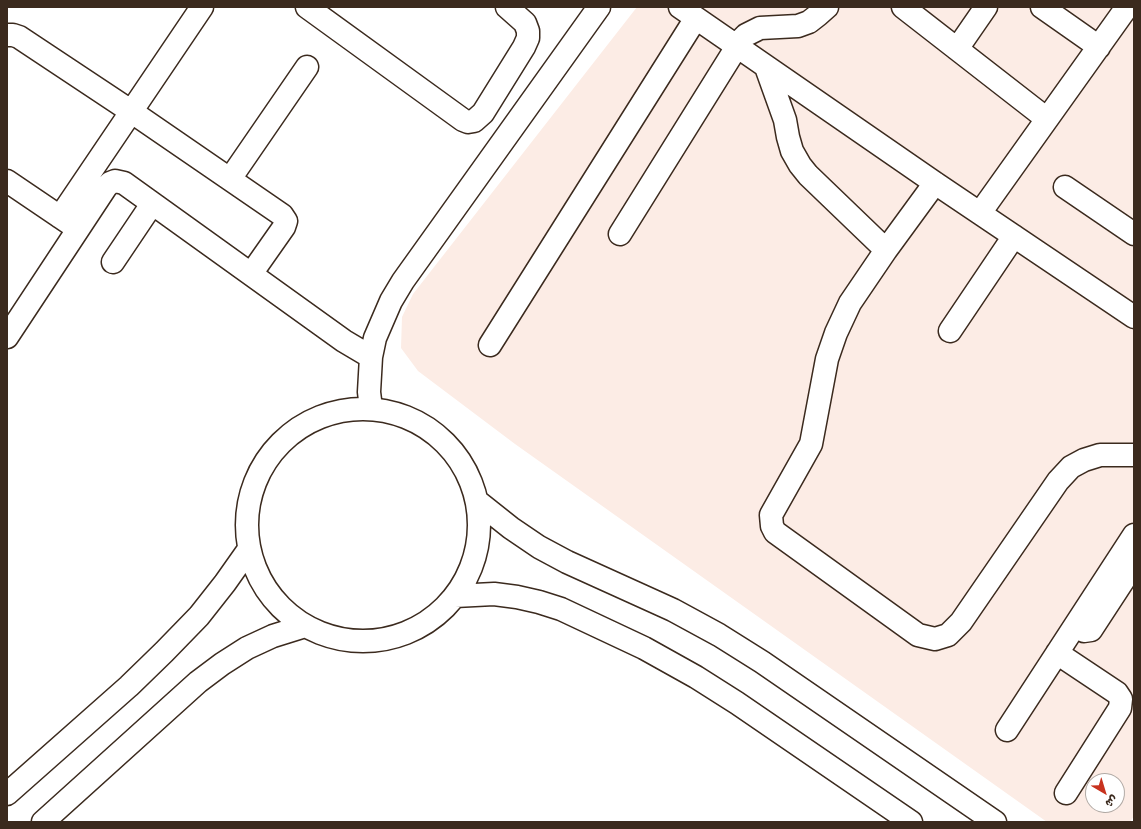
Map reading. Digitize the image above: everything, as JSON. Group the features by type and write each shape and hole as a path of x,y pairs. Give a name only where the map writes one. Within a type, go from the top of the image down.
{"main road":[{"path":"60,217 202,7"},
{"path":"307,7 462,120 468,122 474,121 483,114 528,38 528,31 525,23 507,7"},
{"path":"371,408 369,375 371,357 375,338 391,301 403,281 599,7"},
{"path":"620,234 746,35 753,31 767,28 798,26 809,22 827,7"},
{"path":"903,7 1047,119"},
{"path":"957,49 986,7"},
{"path":"1042,7 1099,47"},
{"path":"980,213 1127,7"},
{"path":"490,345 688,13 935,183 1134,317"},
{"path":"7,35 19,37 132,112 282,216 286,221 284,227 251,274"},
{"path":"230,179 307,67"},
{"path":"766,67 785,120 792,151 800,165 808,175 886,250"},
{"path":"7,181 78,229"},
{"path":"7,337 106,187 114,181 124,183 344,341 371,357"},
{"path":"935,183 886,250 850,303 836,334 827,360 809,448 771,515 772,526 775,532 918,636 935,639 948,635 961,622 1058,481 1071,467 1084,460 1100,455 1123,455 1134,472"},
{"path":"1066,187 1134,234"},
{"path":"113,262 152,204"},
{"path":"950,330 1014,236"},
{"path":"371,408 390,411 425,425 440,436 453,450 464,466 472,483 477,501 480,517 477,551 472,567 455,596 442,610 423,624 412,630 376,640 358,641 322,634 305,626 292,617 269,593 256,569 249,548 247,529 248,510 252,491 259,473 270,456 282,442 297,429 314,419 351,409 371,408"},
{"path":"477,501 511,528 539,547 567,562 672,610 719,635 756,658 995,822"},
{"path":"1007,730 1133,538"},
{"path":"7,794 129,686 164,652 199,616 225,583 249,548"},
{"path":"1075,626 1084,631 1088,631 1094,627 1134,564"},
{"path":"455,596 494,594 539,602 561,609 644,648 696,677 737,703 911,822"},
{"path":"43,822 198,682 210,673 247,648 273,636 305,626"},
{"path":"1057,653 1117,692 1121,699 1120,708 1066,793"}],"shaded area":[{"path":"637,7 1134,7 1134,816 1130,822 1047,822 515,444 418,371 401,348 402,317 413,294"}]}
